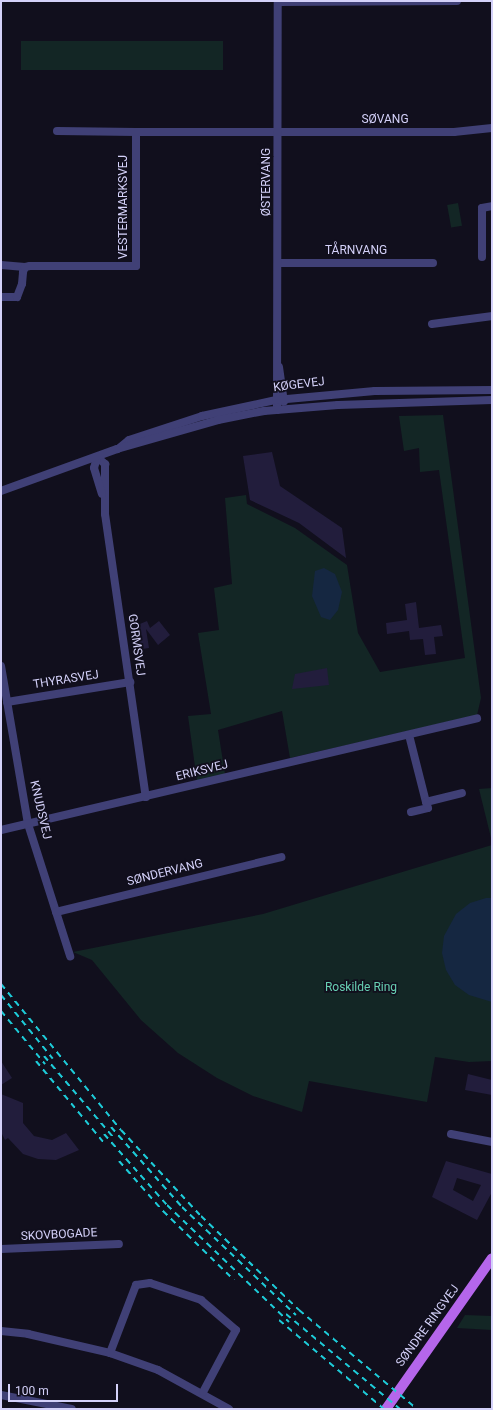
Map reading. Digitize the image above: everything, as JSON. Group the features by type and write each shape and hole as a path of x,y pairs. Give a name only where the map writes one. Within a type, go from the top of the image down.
{"main road":[{"name":"SØNDRE RINGVEJ","path":"386,1409 492,1258"}],"street":[{"path":"278,1 457,1"},
{"name":"ØSTERVANG","path":"278,1 278,364 281,409"},
{"name":"SØVANG","path":"279,132 454,132 492,128"},
{"path":"56,131 279,132"},
{"name":"VESTERMARKSVEJ","path":"25,267 136,266 136,132"},
{"path":"482,257 482,208 492,206"},
{"name":"TÅRNVANG","path":"279,263 433,264"},
{"path":"1,265 25,267 17,298 1,297"},
{"path":"432,324 492,316"},
{"name":"KØGEVEJ","path":"117,450 129,440 202,416 280,399 374,391 492,390"},
{"name":"KØGEVEJ","path":"1,491 14,488 117,450 218,420 281,409 492,400"},
{"name":"GORMSVEJ","path":"97,457 94,468 103,496 146,797"},
{"name":"KØGEVEJ","path":"1,497 14,488"},
{"name":"KNUDSVEJ","path":"1,666 28,824 70,956"},
{"name":"THYRASVEJ","path":"7,702 130,682"},
{"name":"ERIKSVEJ","path":"1,830 476,718"},
{"path":"409,735 428,808 411,812"},
{"path":"426,802 462,793"},
{"name":"SØNDERVANG","path":"56,912 281,857"},
{"path":"451,1134 492,1142"},
{"name":"SKOVBOGADE","path":"1,1249 119,1244"},
{"path":"110,1353 136,1285 150,1283 202,1300 236,1330 203,1392"},
{"path":"1,1331 34,1335 110,1353 158,1370 203,1392 229,1409"},
{"path":"1,1395 72,1409"}],"green space":[{"path":"21,41 223,41 223,70 21,70"},
{"path":"458,203 462,226 451,228 447,205"},
{"path":"443,415 481,698 477,715 290,758 282,711 218,730 225,774 197,781 188,716 211,714 198,633 219,630 214,588 232,584 225,498 246,495 247,504 295,528 347,565 358,633 380,672 465,658 439,470 420,472 419,448 404,451 399,416"},
{"path":"492,788 492,842 479,789"},
{"name":"Roskilde Ring","path":"492,845 492,1061 469,1062 435,1057 427,1102 309,1081 302,1112 253,1096 217,1078 178,1053 141,1020 92,960 73,952 263,914"},
{"path":"465,1315 492,1316 492,1330 457,1328"}],"water":[{"path":"324,568 335,574 342,592 338,610 330,620 321,617 312,596 315,571"},
{"path":"486,898 492,898 492,1002 469,995 455,985 446,970 442,953 444,936 456,914 470,903"}],"building":[{"path":"272,452 280,486 342,528 346,558 299,523 250,500 243,456"},
{"path":"416,602 419,628 441,625 443,636 434,637 436,654 425,655 423,639 410,640 409,631 387,634 386,623 407,620 405,604"},
{"path":"147,621 150,628 159,621 170,635 158,645 146,629 149,648 135,650 133,638 139,637 135,626"},
{"path":"327,668 329,685 292,689 295,674"},
{"path":"1,1061 12,1078 1,1085"},
{"path":"468,1074 492,1080 492,1095 465,1090"},
{"path":"1,1094 23,1103 23,1123 34,1136 52,1140 66,1133 79,1150 56,1160 38,1159 23,1154 8,1138 5,1140 1,1132"},
{"path":"446,1161 492,1174 492,1192 477,1220 432,1197","holes":["457,1178 481,1185 473,1201 453,1190"]}],"railway":[{"path":"1,984 121,1130 201,1216 299,1310 417,1409"},
{"path":"1,995 53,1059"},
{"path":"1,1011 45,1064"},
{"path":"44,1056 113,1137"},
{"path":"36,1061 105,1144"},
{"path":"111,1127 182,1207 296,1315"},
{"path":"104,1134 167,1205 289,1322"},
{"path":"119,1161 163,1211 234,1280"},
{"path":"286,1314 400,1409"},
{"path":"279,1320 384,1409"}]}
